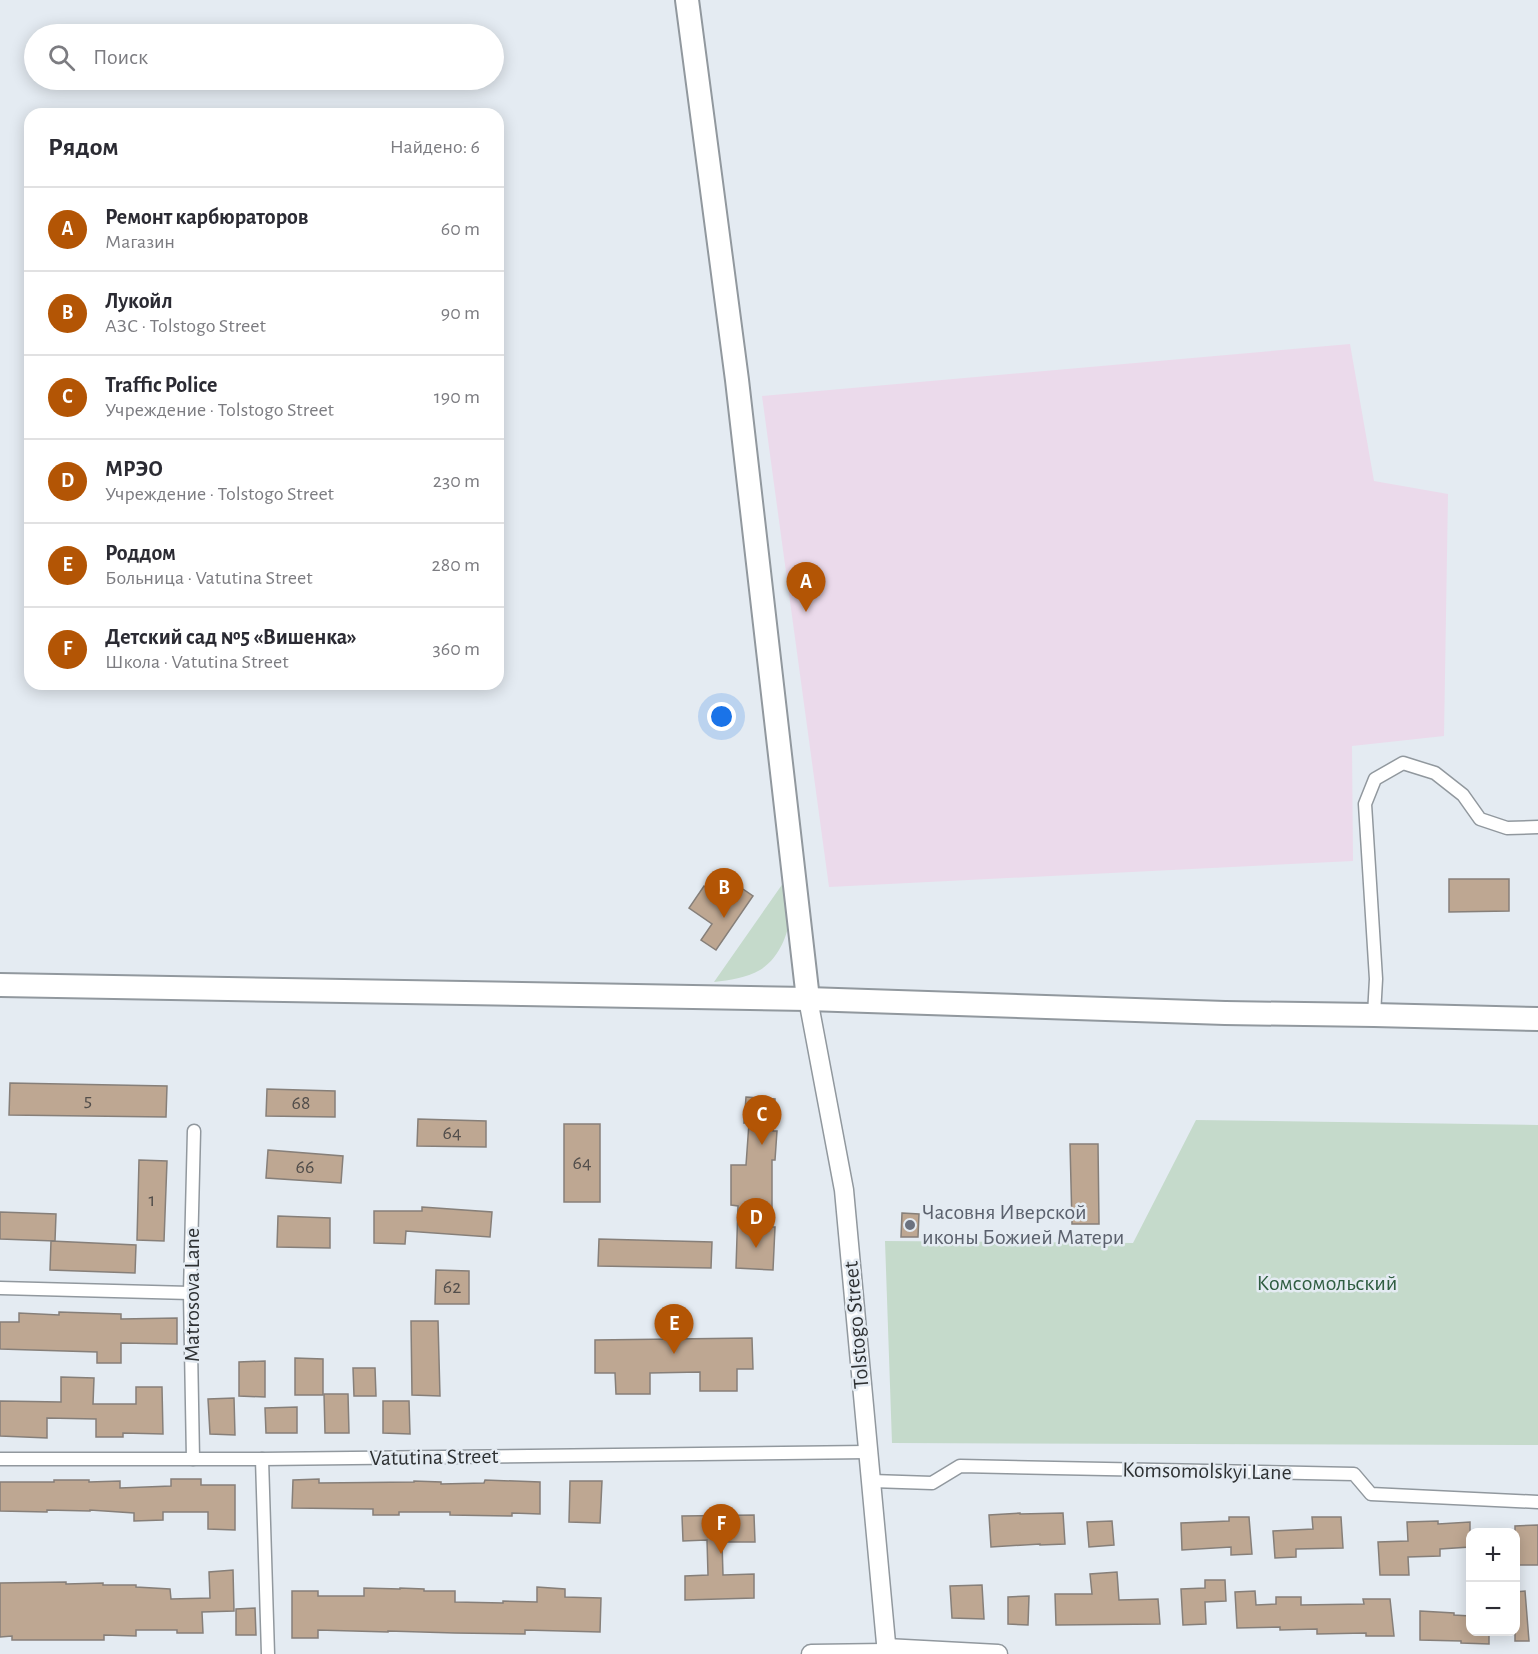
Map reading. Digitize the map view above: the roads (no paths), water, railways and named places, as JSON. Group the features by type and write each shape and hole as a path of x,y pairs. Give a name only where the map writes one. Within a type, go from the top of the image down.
{"highway":[{"path":"687,0 737,380 808,999"},
{"path":"0,985 808,999 1214,1013 1538,1019"}],"main road":[{"name":"Tolstogo Street","path":"808,999 844,1190 886,1651"},
{"path":"811,1654 886,1651 998,1654"}],"street":[{"path":"1374,1015 1376,979 1365,804 1375,779 1403,763 1435,773 1463,795 1480,819 1507,828 1538,827"},
{"name":"Matrosova Lane","path":"193,1459 190,1293 194,1131"},
{"path":"0,1288 190,1293"},
{"name":"Vatutina Street","path":"0,1459 262,1459 868,1452"},
{"path":"262,1459 268,1654"},
{"name":"Komsomolskyi Lane","path":"872,1480 932,1483 960,1466 1354,1474 1371,1494 1538,1502"}],"place":[{"name":"Ремонт карбюраторов","path":"806,612"},
{"name":"Лукойл","path":"724,918"},
{"name":"Traffic Police","path":"762,1145"},
{"name":"Часовня Иверской иконы Божией Матери","path":"910,1225"},
{"name":"МРЭО","path":"756,1248"},
{"name":"Роддом","path":"674,1354"},
{"name":"Детский сад №5 «Вишенка»","path":"721,1554"}],"park label":[{"name":"Комсомольский","path":"1327,1283"}]}
